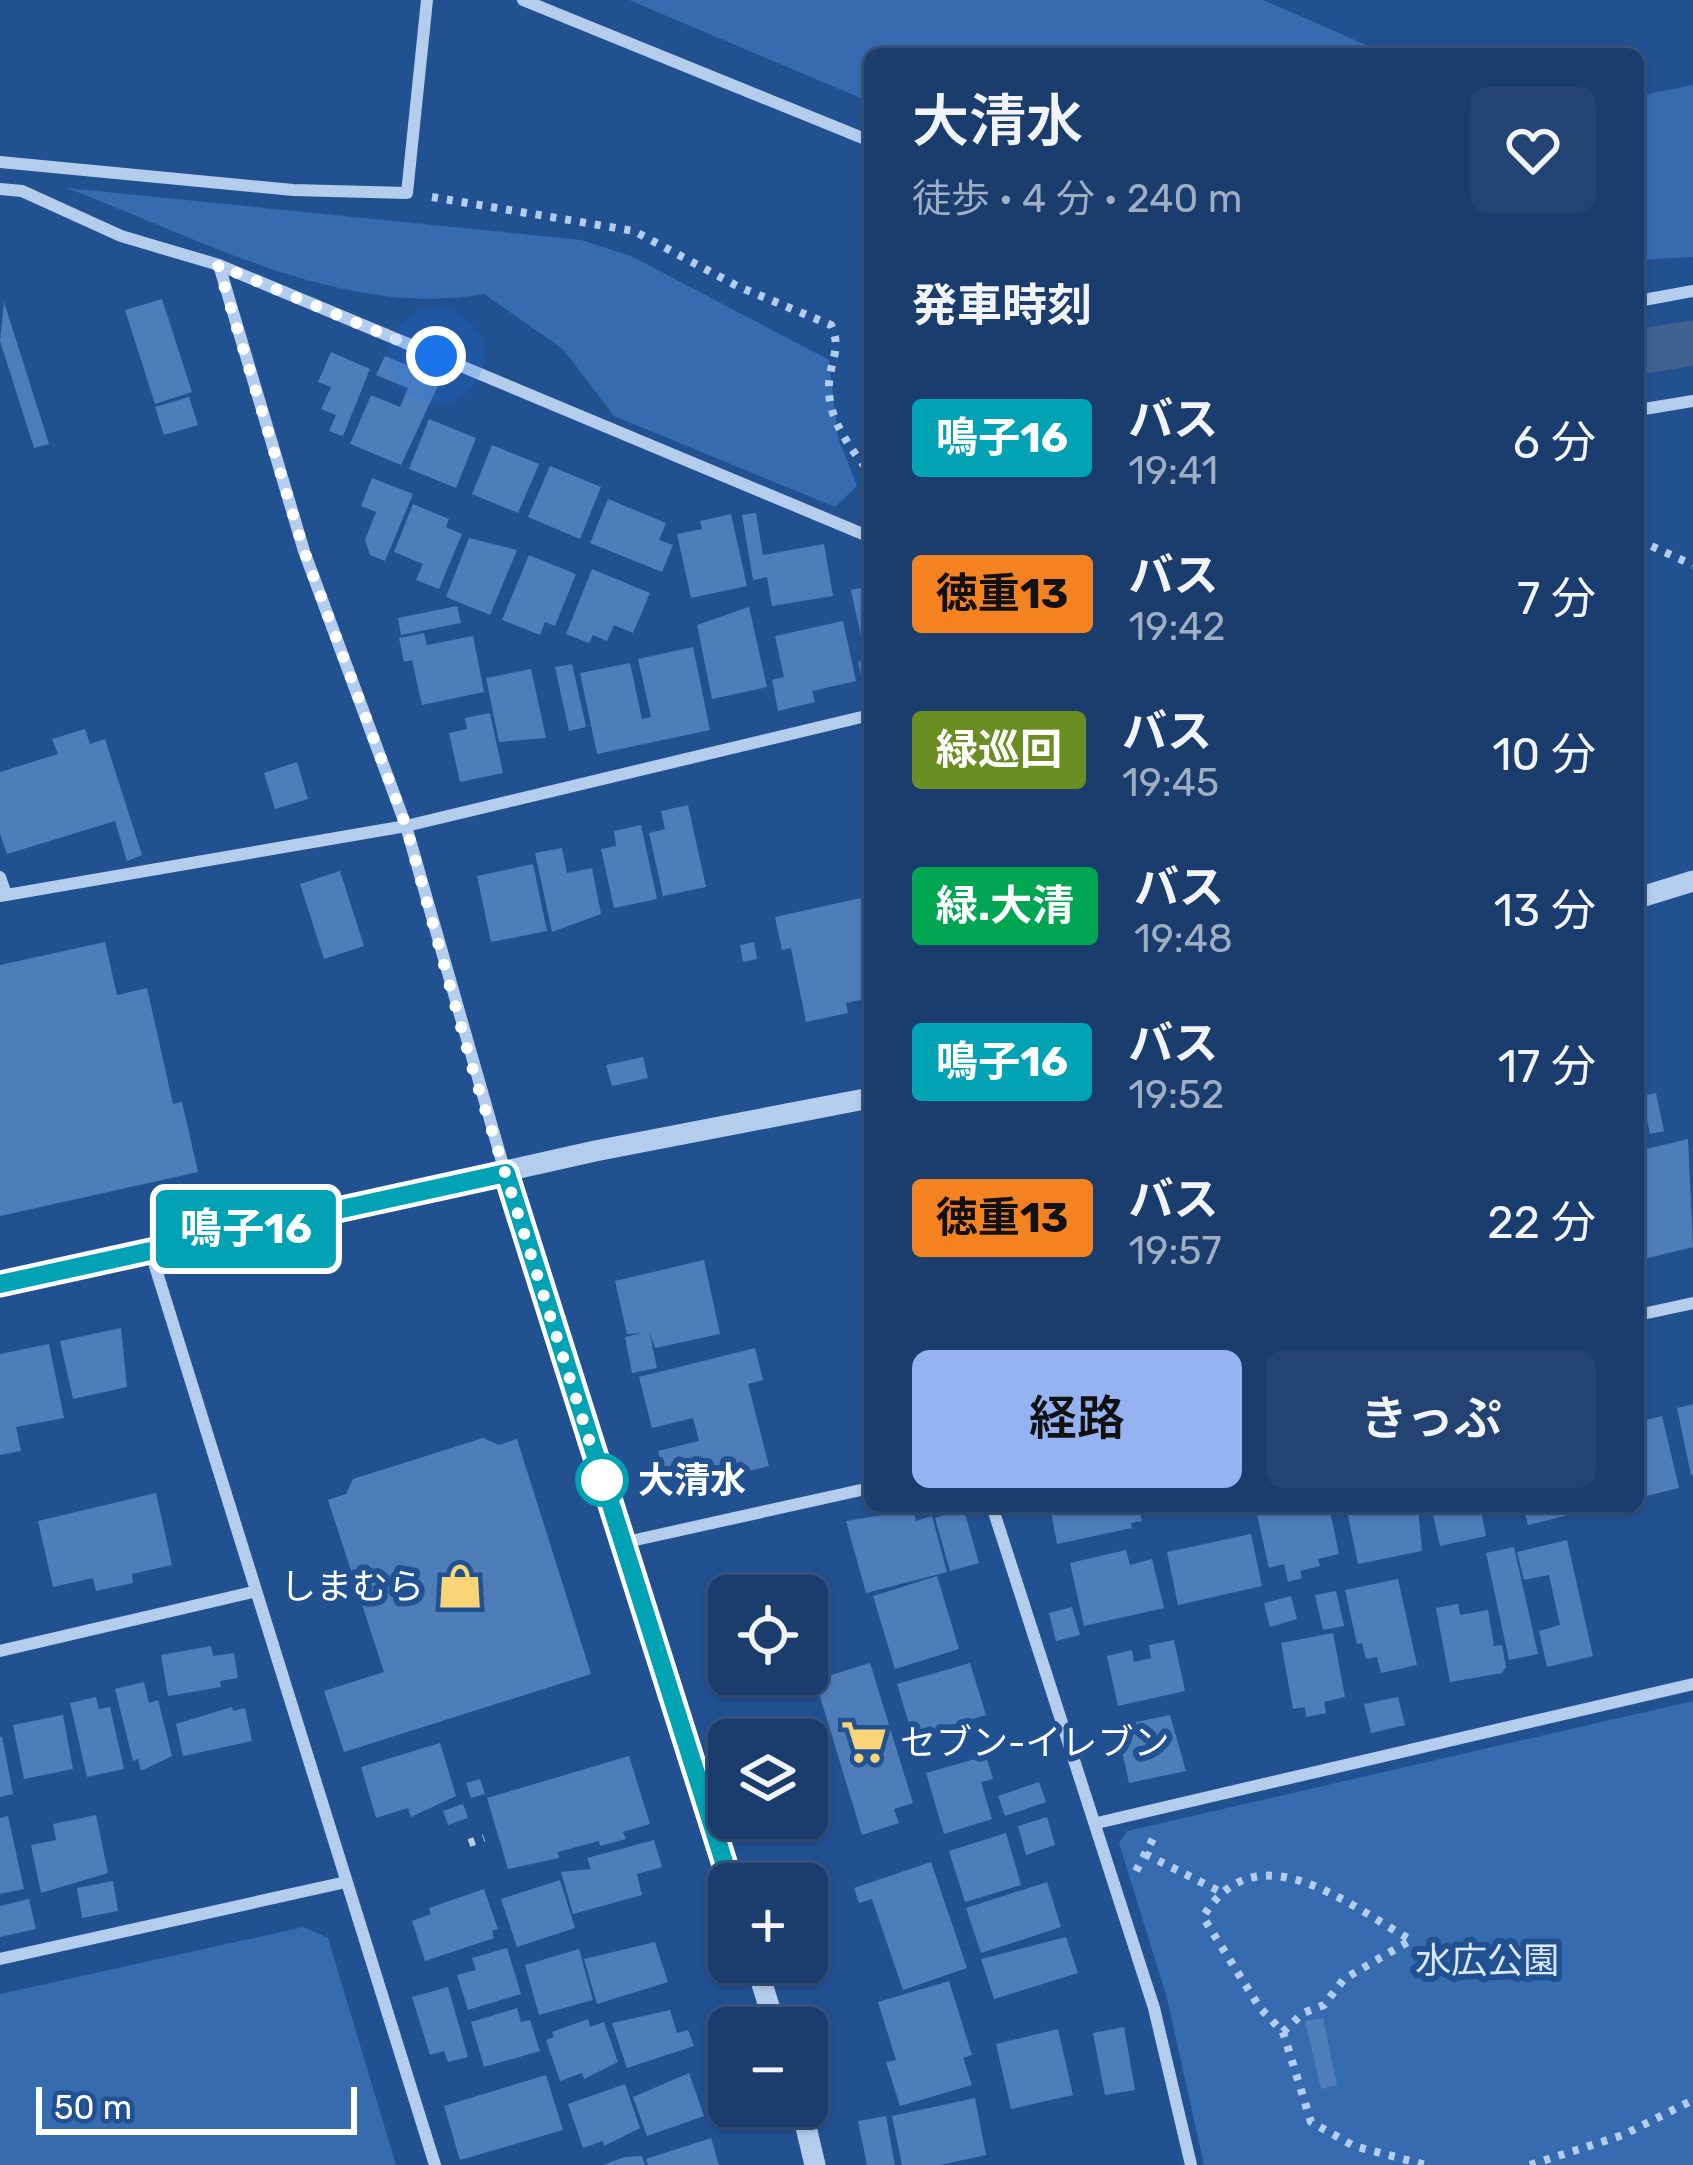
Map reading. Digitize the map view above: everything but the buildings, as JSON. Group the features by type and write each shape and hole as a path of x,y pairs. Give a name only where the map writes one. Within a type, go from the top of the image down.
{"street":[{"path":"0,162 293,190 407,193 427,0"},
{"path":"523,0 864,139"},
{"path":"0,189 22,191 121,236 218,265 864,534"},
{"path":"218,265 304,551 406,826 506,1173 723,1863"},
{"path":"1644,301 1693,291"},
{"path":"1644,409 1693,401"},
{"path":"0,877 3,896 406,826 864,716"},
{"path":"1644,896 1693,881"},
{"path":"0,1284 864,1099"},
{"path":"150,1250 435,2165"},
{"path":"1644,1314 1693,1303"},
{"path":"622,1543 864,1489"},
{"path":"994,1512 1154,2008 1190,2165"},
{"path":"0,1651 253,1592"},
{"path":"1097,1823 1693,1684"},
{"path":"0,1959 346,1882"},
{"path":"806,2127 814,2165"}],"path":[{"path":"407,193 634,231 737,286 832,325 839,343 828,386 833,416 864,463"},
{"path":"1644,543 1693,565"},
{"path":"1120,1899 1171,1806"},
{"path":"469,1843 484,1838"},
{"path":"1145,1854 1219,1891"},
{"path":"1283,2032 1303,2013 1324,2006 1344,1979 1411,1940 1296,1877 1246,1877 1219,1891 1203,1917 1261,2008 1283,2032 1310,2122 1354,2146 1426,2165"},
{"path":"1530,2165 1623,2135 1693,2101"}],"green space":[{"path":"629,0 1263,0 1373,48 864,48 864,99"},
{"path":"1693,85 1693,257 1644,260 1644,95"},
{"path":"67,188 581,240 631,256 829,360 838,438 857,486 835,507 614,416 563,349 484,294 431,299 324,284 218,250"},
{"name":"水広公園","path":"1693,1701 1693,2165 1204,2165 1167,1998 1119,1843 1127,1831"},
{"path":"304,1927 328,1938 396,2165 0,2165 0,1994"}],"waterway":[{"path":"1644,351 1693,343"}],"bus line":[{"name":"鳴子16","path":"0,1284 506,1173 724,1863"}],"place":[{"name":"大清水","path":"602,1480"},
{"name":"しまむら","path":"460,1586"},
{"name":"セブン-イレブン","path":"864,1742"}],"route":[{"path":"436,356 218,265 304,551 406,826 474,1074 608,1500 602,1480"}]}
